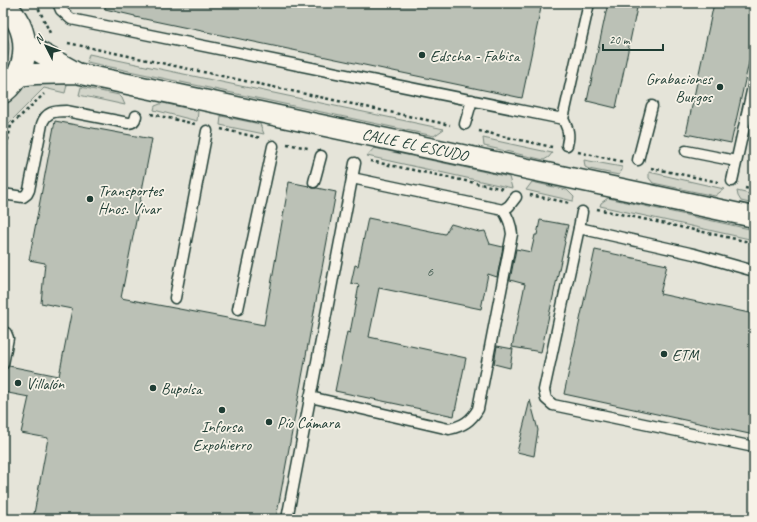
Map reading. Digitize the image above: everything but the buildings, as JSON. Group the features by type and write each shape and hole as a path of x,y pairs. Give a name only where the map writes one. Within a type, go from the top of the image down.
{"main road":[{"path":"4,5 18,22 23,33 25,44 24,59 10,84"}],"street":[{"name":"CALLE EL ESCUDO","path":"25,44 76,73"},
{"name":"CALLE EL ESCUDO","path":"10,84 35,74 76,73 754,217"}],"lane":[{"path":"58,3 61,10 71,19 563,119"},
{"path":"566,148 569,136 568,129 563,119 589,3"},
{"path":"731,184 754,82"},
{"path":"464,127 472,100"},
{"path":"637,163 652,106"},
{"path":"3,194 23,197 27,194 42,124 44,118 50,113 56,111 66,111 128,123 132,123 136,116"},
{"path":"175,298 207,131"},
{"path":"238,309 273,146"},
{"path":"686,151 736,161"},
{"path":"314,182 321,156"},
{"path":"287,519 355,163"},
{"path":"310,397 450,429 466,423 474,417 478,409 512,234 507,216 503,210 352,178"},
{"path":"503,210 509,206 516,197"},
{"path":"582,212 544,390 546,399 553,405 754,447"},
{"path":"579,228 694,254 754,271"},
{"path":"3,332 6,333 8,338 3,364"}],"path":[{"path":"36,3 53,40"},
{"path":"61,42 637,163 754,190"}],"shaded area":[{"path":"3,3 754,3 754,519 3,519"},
{"path":"3,29 8,39 9,49 3,69"},
{"path":"89,54 444,129 434,136 87,62"},
{"path":"25,83 58,83 67,85 65,93 44,88 9,123 3,151 3,95"},
{"path":"81,87 119,95 125,105 79,95"},
{"path":"163,103 198,111 197,121 154,110 155,106"},
{"path":"221,116 260,124 264,134 220,125"},
{"path":"483,138 552,153 544,160 484,146"},
{"path":"374,148 509,177 512,188 367,156"},
{"path":"584,160 622,167 622,170 619,175 589,169 585,167"},
{"path":"649,172 724,189 715,196 653,183 649,178"},
{"path":"532,182 567,190 574,197 573,201 526,190"},
{"path":"737,191 754,195 754,204 741,201"},
{"path":"608,198 754,230 754,240 600,206 601,203"}],"place":[{"name":"Edscha - Fabisa","path":"422,55"},
{"name":"Grabaciones Burgos","path":"720,87"},
{"name":"Transportes Hnos. Vivar","path":"90,199"},
{"name":"ETM","path":"664,354"},
{"name":"Villalón","path":"18,383"},
{"name":"Bupolsa","path":"153,388"},
{"name":"Inforsa Expohierro","path":"222,410"},
{"name":"Pío Cámara","path":"269,422"}]}
